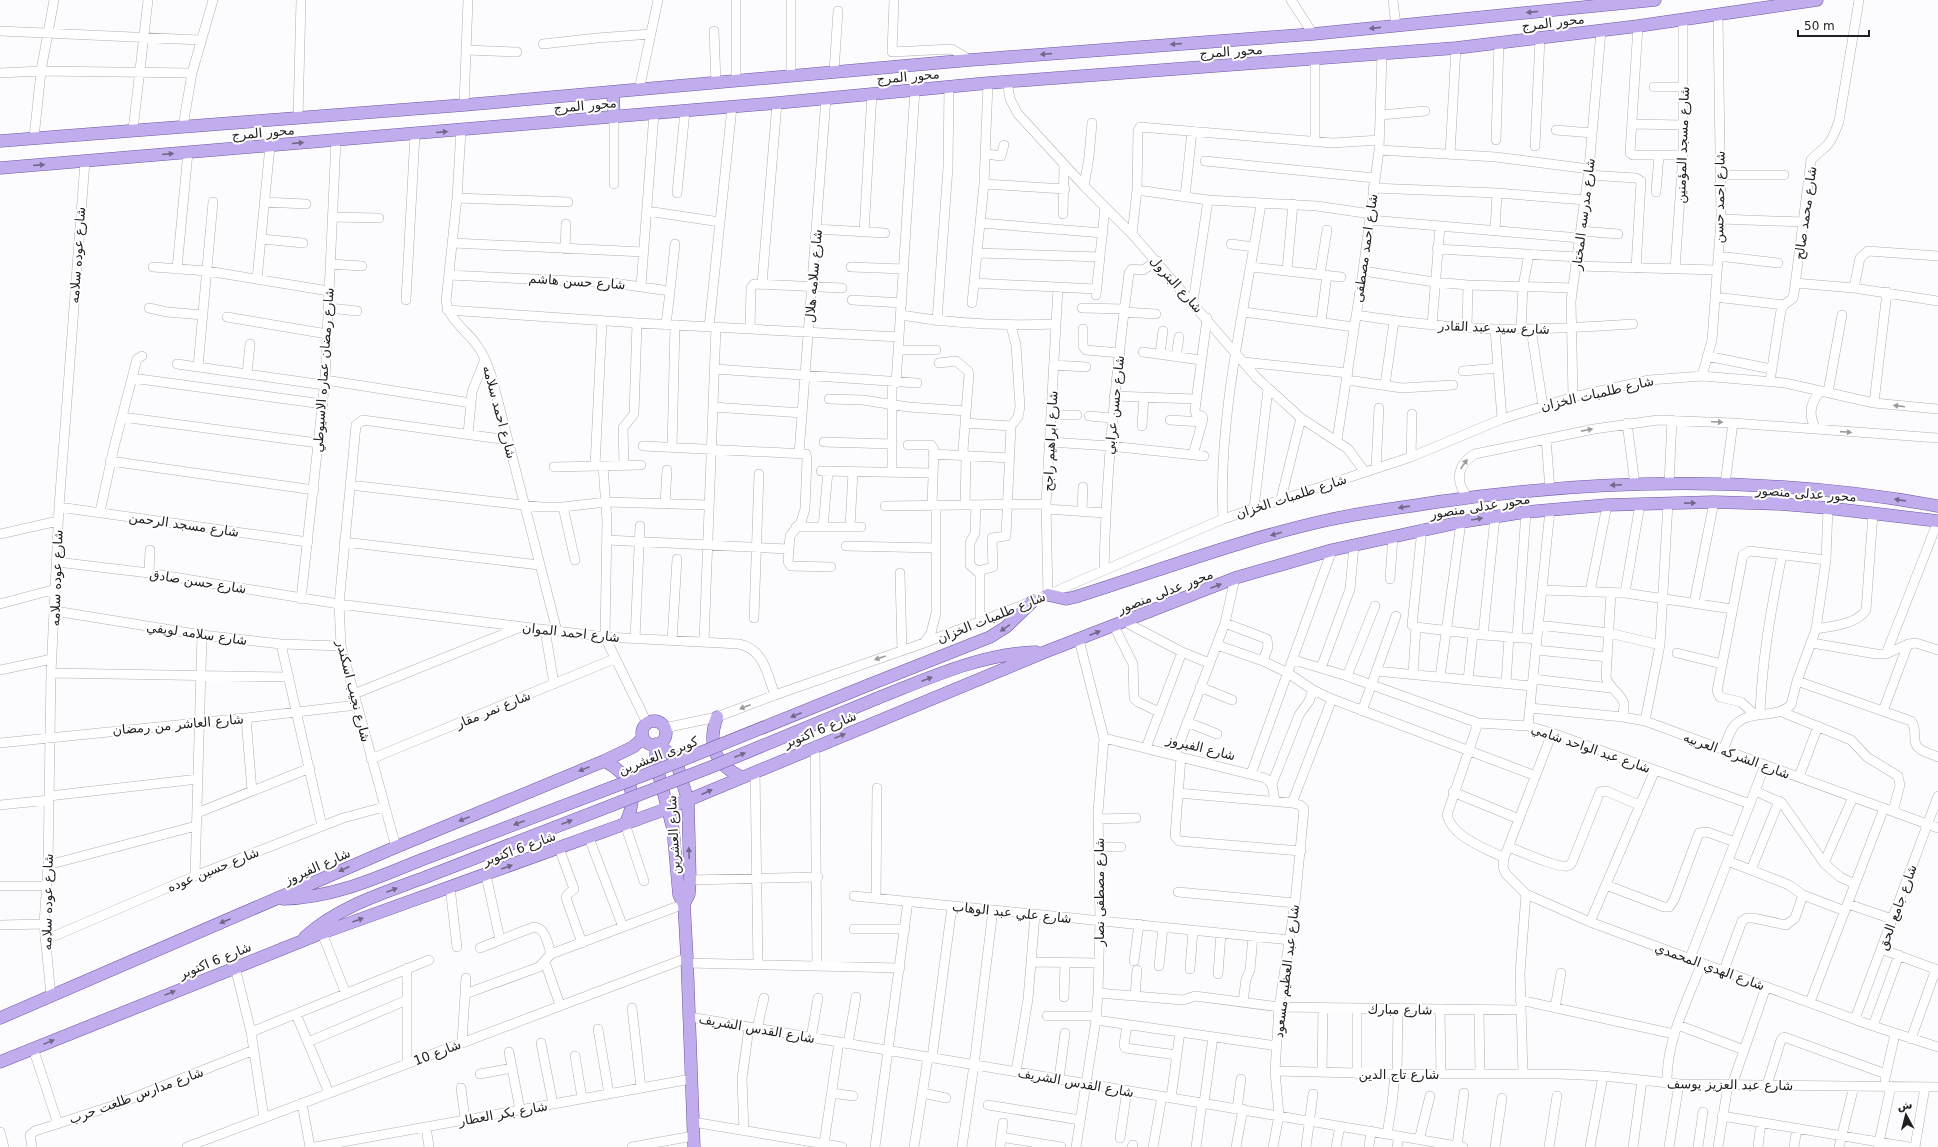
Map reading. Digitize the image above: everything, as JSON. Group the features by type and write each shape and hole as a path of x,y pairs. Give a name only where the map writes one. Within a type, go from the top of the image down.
{"main road":[{"name":"محور المرج","path":"0,141 464,105 970,60 1313,34 1655,0"},
{"name":"محور المرج","path":"0,168 777,104 872,93 1007,81 1456,48 1718,16 1759,5 1817,0"},
{"path":"614,92 614,117"},
{"name":"محور عدلى منصور","path":"1048,595 1066,599 1075,597 1256,539 1363,513 1469,498 1550,489 1669,484 1725,484 1861,494 1938,506"},
{"name":"محور عدلى منصور","path":"1045,652 1235,578 1332,550 1393,536 1461,522 1526,512 1607,505 1714,502 1828,508 1938,521"},
{"name":"كوبرى العشرين","path":"277,899 321,896 343,890 662,768 990,637 1006,627 1033,601"},
{"path":"298,943 332,916 351,906 711,767 878,698 977,661 1011,654 1045,652"},
{"name":"شارع 6 اكتوبر","path":"0,1062 322,933 589,838 688,801 755,771 1045,652"},
{"path":"717,717 713,729 712,741 715,753 721,763 730,772 741,777"},
{"path":"656,722 664,728 665,736 663,740 656,744 648,744 643,738 642,730 647,723 656,722"},
{"name":"شارع الفيروز","path":"0,1018 396,847 604,761 633,747 643,738"},
{"name":"شارع العشرين","path":"656,744 675,758 688,801 690,880 689,894 684,904"},
{"name":"شارع العشرين","path":"656,744 656,764 669,808 673,829 679,895 684,904 690,1017 693,1142"},
{"path":"604,761 616,767 625,776 630,788 632,807 625,824"}],"street":[{"path":"34,138 41,71 54,0"},
{"path":"133,130 145,37 148,0"},
{"path":"183,126 192,73 200,40 213,0"},
{"path":"298,118 301,0"},
{"path":"464,105 468,0"},
{"path":"639,90 658,0"},
{"path":"736,0 736,81"},
{"path":"791,0 791,76"},
{"path":"894,0 892,52 952,49 970,60"},
{"path":"1291,0 1313,34"},
{"path":"1393,0 1396,26"},
{"name":"شارع محمد صالح","path":"1770,381 1781,310 1784,305 1793,298 1811,160 1827,145 1835,133 1839,121 1859,0"},
{"path":"834,72 838,11"},
{"name":"شارع احمد حسن","path":"1702,376 1712,340 1721,219 1718,16"},
{"name":"شارع مسجد المؤمنين","path":"1675,269 1684,125 1683,20"},
{"path":"1638,26 1629,152 1630,154 1683,155"},
{"path":"0,31 200,40"},
{"path":"714,31 716,83"},
{"name":"شارع مدرسه المختار","path":"1573,397 1571,328 1573,288 1589,172 1601,31"},
{"path":"543,44 651,34"},
{"path":"1535,146 1540,38"},
{"path":"1496,140 1499,42"},
{"path":"1450,154 1456,48"},
{"path":"466,50 517,52"},
{"name":"شارع احمد مصطفى","path":"1337,440 1348,377 1374,188 1381,115 1382,54"},
{"path":"1315,59 1315,142"},
{"path":"0,72 41,71 192,73"},
{"name":"شارع البترول","path":"1007,81 1010,99 1015,110 1064,165 1132,234 1268,389 1301,418 1337,440 1357,459 1365,472"},
{"path":"972,303 984,184 988,83"},
{"path":"937,321 948,167 949,86"},
{"path":"1654,87 1684,87"},
{"path":"892,472 891,404 902,303 915,89"},
{"path":"864,232 872,93"},
{"name":"شارع سلامه هلال","path":"799,454 826,98"},
{"path":"762,284 777,104"},
{"path":"704,642 715,369 712,327 720,222 732,107"},
{"path":"677,193 685,111"},
{"path":"1381,115 1425,111"},
{"path":"641,286 654,113"},
{"path":"614,117 614,184"},
{"path":"1084,186 1089,157 1092,123"},
{"path":"1632,124 1684,125"},
{"path":"1132,234 1137,190 1139,128 1142,127 1315,142 1379,145 1450,154 1496,157 1636,178 1642,183 1636,268"},
{"path":"461,130 457,198 446,300 447,310 602,321 899,337"},
{"path":"1556,130 1592,133"},
{"path":"1185,197 1192,131"},
{"path":"406,300 415,134"},
{"name":"شارع رمضان عماره الاسيوطي","path":"301,598 323,404 329,308 336,140"},
{"path":"257,279 270,146"},
{"path":"986,154 1001,156 1004,146"},
{"path":"177,269 188,152"},
{"path":"1656,192 1659,155"},
{"name":"شارع عوده سلامه","path":"50,996 44,924 48,865 51,673 58,521 85,161"},
{"path":"1205,161 1375,178"},
{"path":"1063,214 1065,189 1064,165"},
{"path":"1721,175 1784,175"},
{"path":"984,184 1065,189"},
{"path":"1374,188 1497,193 1585,200"},
{"path":"1137,190 1208,200 1261,204 1293,204 1370,217 1440,226 1495,231 1618,234"},
{"path":"1495,231 1497,193"},
{"path":"457,198 568,202"},
{"path":"1193,302 1208,200"},
{"path":"198,367 213,202"},
{"path":"264,202 306,204"},
{"path":"1222,519 1222,464 1224,436 1236,353 1261,204"},
{"path":"1287,270 1293,204"},
{"path":"974,283 1096,292 1105,207"},
{"path":"647,211 720,222"},
{"path":"332,217 380,218"},
{"path":"1721,219 1803,222"},
{"path":"980,223 1103,233"},
{"path":"565,249 566,224"},
{"path":"1432,325 1434,282 1440,226"},
{"path":"816,229 885,233"},
{"path":"1321,322 1327,230"},
{"path":"262,239 303,243"},
{"path":"453,243 644,252"},
{"path":"672,447 670,291 675,244"},
{"path":"1231,244 1254,247"},
{"path":"1437,249 1529,254 1636,268 1717,270"},
{"path":"1854,288 1860,258 1863,253 1868,251 1938,256"},
{"path":"977,253 1100,257"},
{"path":"1521,329 1523,286 1529,254"},
{"path":"1718,256 1778,263"},
{"name":"شارع حسن عرابي","path":"1104,570 1105,513 1112,418 1130,270 1143,270 1156,262"},
{"path":"330,264 362,266"},
{"path":"851,266 904,269"},
{"path":"1251,267 1340,277"},
{"path":"153,268 207,271 329,291"},
{"path":"1363,271 1434,282 1468,285 1573,288"},
{"name":"شارع حسن هاشم","path":"449,275 586,281 641,286 670,291"},
{"path":"1795,283 1887,292 1938,301"},
{"path":"750,329 752,287 756,284 842,288"},
{"path":"1467,328 1468,285"},
{"name":"شارع ابراهيم راجح","path":"1048,595 1046,506 1058,288"},
{"path":"1874,403 1887,292"},
{"path":"1715,297 1784,305"},
{"path":"852,300 902,303"},
{"path":"149,308 167,312 203,315"},
{"path":"329,308 357,311"},
{"path":"1082,308 1156,314"},
{"name":"شارع احمد سلامه","path":"447,310 453,319 476,344 485,359 508,440 557,631"},
{"path":"1244,312 1354,327"},
{"name":"شارع سيد عبد القادر","path":"1356,315 1432,325 1495,329 1571,328 1633,324"},
{"path":"1816,429 1811,416 1811,409 1813,402 1825,391 1842,315"},
{"path":"901,316 937,321 1012,326 1056,324"},
{"path":"227,317 327,334"},
{"path":"1193,455 1202,422 1202,416 1195,412 1195,399 1207,318"},
{"path":"602,321 599,466 606,502 607,540 605,637 614,659 647,723"},
{"path":"1385,385 1394,321"},
{"path":"624,465 623,428 634,414 637,323"},
{"path":"978,571 993,567 991,539 1006,536 1009,504 1011,426 1018,417 1020,406 1016,345 1012,326"},
{"path":"1083,329 1083,346 1086,350 1120,353"},
{"path":"1495,329 1502,419"},
{"path":"1531,329 1543,406"},
{"path":"1160,354 1163,331"},
{"path":"1176,357 1179,337"},
{"path":"248,374 250,344"},
{"path":"898,350 936,350"},
{"path":"1143,352 1200,360"},
{"path":"100,512 110,461 137,358 142,356"},
{"path":"1707,356 1771,369"},
{"path":"485,359 475,381 468,434 508,440"},
{"path":"938,363 956,361 968,371 963,450 966,458 965,505"},
{"path":"1244,362 1348,377 1385,385 1420,388 1453,385"},
{"path":"177,364 248,374 324,382 471,403"},
{"path":"1054,365 1086,367"},
{"path":"1463,371 1498,368"},
{"path":"715,369 894,383 917,383"},
{"name":"شارع طلمبات الخزان","path":"664,728 717,717 774,695 980,623 1222,519 1411,457 1502,419 1573,397 1649,380 1702,376 1770,381 1825,391 1874,403 1938,409"},
{"path":"132,378 323,404"},
{"path":"1254,508 1268,389"},
{"path":"1114,396 1195,399"},
{"path":"1142,426 1144,397"},
{"path":"829,399 863,400 966,411"},
{"path":"713,407 802,413"},
{"path":"1376,468 1379,408"},
{"path":"1411,457 1412,414"},
{"path":"1052,415 1077,416"},
{"path":"1089,416 1112,418"},
{"path":"122,417 318,443"},
{"path":"1281,499 1301,418"},
{"path":"1170,420 1202,422"},
{"path":"1469,498 1464,492 1458,478 1463,463 1468,457 1546,439 1627,423 1672,420 1938,438"},
{"path":"1669,484 1672,420"},
{"name":"شارع نجيب اسكندر","path":"396,847 341,646 339,604 355,428 360,421 468,434"},
{"path":"965,423 1011,426"},
{"path":"1627,423 1636,485"},
{"path":"1725,484 1733,423"},
{"path":"1546,439 1550,489"},
{"path":"824,442 892,444"},
{"path":"1050,442 1110,446 1204,456"},
{"path":"908,445 931,445 934,449 933,473 936,548 936,613 931,633 924,643"},
{"path":"643,446 806,454 805,509 801,522 790,536 788,562 791,566 831,567"},
{"path":"933,454 1010,458"},
{"path":"110,461 314,490"},
{"path":"554,466 641,465"},
{"path":"665,504 667,470"},
{"path":"823,527 824,471 933,473"},
{"path":"850,527 853,472"},
{"path":"754,618 759,474"},
{"path":"350,485 524,505 563,507 606,502 709,505"},
{"path":"1082,511 1084,487"},
{"path":"1694,603 1714,502"},
{"path":"1645,721 1660,645 1664,599 1668,503"},
{"path":"885,506 1009,504 1046,506 1105,513"},
{"path":"1625,593 1640,504"},
{"path":"976,505 975,533 970,543 970,564 978,571 980,577 980,623"},
{"path":"1590,592 1607,505"},
{"name":"شارع مسجد الرحمن","path":"59,507 308,542"},
{"path":"563,507 575,560"},
{"path":"1782,712 1791,705 1797,681 1816,630 1826,560 1828,508"},
{"path":"1528,726 1550,510"},
{"path":"1506,683 1513,637 1526,512"},
{"path":"1816,630 1855,620 1866,610 1873,513"},
{"path":"1483,635 1495,517"},
{"path":"0,534 58,521"},
{"path":"1886,654 1938,521"},
{"path":"1440,677 1445,631 1461,522"},
{"path":"635,639 640,526"},
{"path":"796,527 861,526"},
{"path":"1422,530 1412,626 1473,634 1537,639"},
{"path":"1390,579 1393,536"},
{"path":"607,540 788,549"},
{"path":"344,542 539,565"},
{"path":"1321,668 1350,589 1354,545"},
{"path":"846,546 936,548"},
{"path":"149,573 150,550"},
{"path":"1252,774 1294,660 1332,550"},
{"path":"1757,714 1741,702 1720,697 1718,695 1722,664 1743,555 1750,551 1826,560"},
{"path":"1757,714 1767,631 1782,555"},
{"path":"672,641 677,559"},
{"name":"شارع حسن صادق","path":"57,562 149,573 339,604"},
{"path":"900,573 902,651"},
{"path":"1235,578 1225,623 1187,722 1178,756 1178,793 1175,836 1178,841 1301,851"},
{"path":"0,604 56,589"},
{"path":"1542,590 1625,593 1732,609"},
{"path":"1610,688 1606,677 1611,593"},
{"name":"شارع احمد الموان","path":"339,604 605,637 739,644 748,646 756,651 762,661 774,695"},
{"path":"1347,676 1375,606"},
{"name":"شارع سلامه لويفي","path":"55,611 202,635 281,644 341,646"},
{"path":"1362,711 1396,616"},
{"path":"1225,623 1267,639 1268,647 1263,661"},
{"path":"1120,624 1209,663"},
{"path":"1120,624 1133,664 1134,698 1138,702 1159,712"},
{"path":"1538,625 1609,633 1660,645"},
{"path":"354,694 522,627"},
{"path":"1413,674 1416,627"},
{"path":"545,630 554,684"},
{"path":"1468,680 1473,634"},
{"path":"195,876 202,635"},
{"name":"شارع مصطفى نصار","path":"1076,1147 1096,1018 1098,992 1100,921 1098,819 1104,738 1079,640"},
{"path":"1812,643 1876,654 1886,654 1908,644 1916,643 1938,650"},
{"path":"281,644 322,826"},
{"path":"1883,711 1908,644"},
{"path":"1217,645 1263,661 1288,673 1313,690 1332,699 1536,776"},
{"path":"1536,650 1607,658"},
{"path":"1146,748 1182,652"},
{"path":"1677,653 1722,664"},
{"path":"0,670 52,659"},
{"name":"شارع نمر مقار","path":"371,759 614,659"},
{"name":"شارع عبد الواحد شامي","path":"1294,660 1347,676 1478,723 1528,726 1552,733 1750,804"},
{"path":"1376,671 1506,683 1532,683 1610,688 1621,696 1624,703 1623,717"},
{"path":"51,673 289,678"},
{"path":"1797,681 1911,721 1915,725 1916,730 1914,739 1916,745 1938,757"},
{"path":"1200,687 1232,700"},
{"path":"1275,801 1272,784 1298,715 1309,701 1313,690"},
{"path":"1178,793 1292,803 1332,699"},
{"name":"شارع العاشر من رمضان","path":"0,743 357,705"},
{"name":"شارع الشركه العربيه","path":"1530,708 1623,717 1645,721 1938,828"},
{"path":"1723,749 1733,727 1746,717 1757,714 1782,712 1851,740 1867,757 1898,776 1900,785 1855,884 1810,1002"},
{"path":"246,718 252,791"},
{"path":"1187,722 1217,734"},
{"path":"1478,723 1453,792 1447,815 1449,825 1456,832 1504,858 1552,733"},
{"path":"1799,777 1818,726"},
{"name":"شارع الفيروز","path":"1104,738 1252,774 1265,778 1272,784"},
{"path":"816,746 818,877 817,966"},
{"path":"1690,958 1765,765"},
{"path":"197,813 310,768"},
{"path":"1590,922 1655,770"},
{"path":"755,771 758,878 758,965"},
{"path":"0,805 198,778"},
{"path":"876,898 878,788"},
{"path":"1509,847 1555,864 1567,866 1571,865 1600,792 1606,791 1639,805"},
{"path":"1755,791 1779,801 1787,807 1824,863 1840,878 1855,884"},
{"path":"1453,792 1519,819"},
{"name":"شارع جامع الحق","path":"1855,1019 1938,796"},
{"path":"1824,863 1853,797"},
{"path":"1751,870 1779,801"},
{"name":"شارع عبد العظيم مسعود","path":"1273,1147 1278,1115 1275,1071 1279,1007 1295,903 1305,812 1302,806 1292,803"},
{"name":"شارع حسين عوده","path":"45,940 195,876 322,826 343,818 384,807"},
{"path":"1098,819 1136,818"},
{"path":"625,824 644,881"},
{"path":"48,865 196,826"},
{"path":"1606,885 1669,907 1674,900 1699,833 1707,832 1735,842"},
{"path":"589,838 623,928"},
{"path":"1099,847 1121,847"},
{"path":"559,848 574,889 566,897 582,943"},
{"name":"شارع الهدي المحمدي","path":"1504,858 1503,867 1506,874 1526,894 1590,922 1895,1034 1938,1047"},
{"path":"1728,861 1789,885 1803,894 1892,919"},
{"path":"486,874 500,940"},
{"path":"690,880 818,877"},
{"path":"0,886 46,886"},
{"path":"450,887 457,947"},
{"path":"1178,892 1295,903"},
{"path":"1523,1073 1520,1000 1526,894"},
{"path":"1724,970 1742,921 1747,918 1753,918 1786,926 1795,918 1803,894"},
{"name":"شارع علي عبد الوهاب","path":"854,896 1290,940"},
{"path":"875,1147 908,901"},
{"path":"465,994 539,967 548,958 582,943 684,904"},
{"path":"914,1147 930,1058 952,906"},
{"path":"962,1147 974,1065 993,910"},
{"path":"1016,1072 1032,962 1035,914"},
{"path":"0,926 44,924"},
{"path":"1135,996 1135,966 1138,924"},
{"path":"480,948 534,927 539,927 543,931 560,1005"},
{"path":"1159,966 1163,927"},
{"path":"854,929 905,929"},
{"path":"1190,969 1193,930"},
{"path":"322,933 346,994"},
{"path":"1218,974 1221,933"},
{"path":"1243,1002 1246,979 1250,970 1253,936"},
{"path":"1881,948 1937,969 1911,1039"},
{"path":"1873,1026 1899,955"},
{"path":"251,1032 429,960"},
{"path":"687,960 758,965 900,968"},
{"name":"شارع 10","path":"187,1147 560,1005 687,960"},
{"path":"1032,962 1099,963"},
{"path":"1064,997 1065,963"},
{"path":"1667,1083 1667,1067 1674,1034 1702,963"},
{"path":"235,967 251,1032 264,1118"},
{"path":"407,1064 408,968"},
{"path":"1555,1008 1561,973"},
{"path":"462,1043 466,978"},
{"path":"1718,1147 1722,1116 1730,1085 1766,987"},
{"name":"شارع مبارك","path":"1098,992 1183,1000 1195,996 1279,1007 1520,1010"},
{"path":"828,1145 832,1093 856,997"},
{"path":"744,1131 742,1079 753,1028 764,998"},
{"path":"811,1038 818,998"},
{"path":"308,1042 407,1000"},
{"path":"1520,1000 1674,1034"},
{"path":"632,1008 641,1088"},
{"path":"1322,1073 1323,1008"},
{"path":"1356,1074 1357,1008"},
{"path":"1386,1134 1396,1074 1398,1009"},
{"path":"1440,1009 1441,1074"},
{"path":"1479,1010 1480,1073"},
{"path":"296,1014 329,1093"},
{"path":"1047,1016 1096,1018 1127,1025 1277,1046"},
{"name":"شارع القدس الشريف","path":"690,1017 1460,1146"},
{"path":"1127,1025 1124,1045 1125,1048 1177,1055"},
{"path":"1678,1025 1744,1050"},
{"path":"598,1030 609,1094"},
{"path":"1153,1147 1177,1055 1180,1032"},
{"path":"1058,1079 1065,1033"},
{"path":"1879,1144 1888,1086 1886,1074 1895,1034"},
{"path":"1196,1147 1213,1037"},
{"path":"1767,1085 1781,1040 1784,1037 1886,1074"},
{"path":"541,1043 553,1104"},
{"path":"33,1048 58,1124"},
{"name":"شارع مدارس طلعت حرب","path":"32,1147 30,1135 35,1131 115,1105 254,1050"},
{"path":"509,1052 520,1110"},
{"path":"575,1056 582,1098"},
{"path":"480,1074 512,1068"},
{"name":"شارع تاج الدين","path":"1275,1071 1356,1074 1523,1073"},
{"name":"شارع عبد العزيز يوسف","path":"1523,1073 1603,1076 1679,1084 1938,1087"},
{"path":"1590,1147 1603,1076"},
{"name":"شارع بكر العطار","path":"315,1147 691,1079"},
{"path":"1236,1147 1240,1109 1241,1079"},
{"path":"1632,1147 1642,1081"},
{"path":"1669,1147 1679,1084"},
{"path":"1839,1147 1854,1086"},
{"path":"1915,1147 1925,1087"},
{"path":"460,1088 465,1120"},
{"path":"1120,1138 1127,1090"},
{"path":"832,1093 853,1096"},
{"path":"923,1093 946,1098"},
{"path":"1460,1146 1464,1093"},
{"path":"1306,1147 1313,1094"},
{"path":"1419,1140 1430,1096"},
{"path":"1549,1147 1558,1096"},
{"path":"1495,1147 1502,1098"},
{"path":"302,1103 310,1147"},
{"path":"988,1105 1080,1120"},
{"path":"1698,1147 1702,1112"},
{"path":"1722,1116 1797,1128 1879,1144 1909,1147"},
{"path":"693,1122 744,1131 789,1143 842,1147"},
{"path":"1758,1147 1761,1122"},
{"path":"1000,1147 1003,1123"},
{"path":"1336,1147 1340,1126"},
{"path":"426,1127 429,1147"},
{"path":"1794,1147 1797,1128"},
{"path":"1369,1147 1371,1131"},
{"path":"0,1132 4,1147"},
{"path":"1397,1147 1399,1136"},
{"path":"1001,1137 1061,1147"},
{"path":"632,1147 693,1142"}]}
